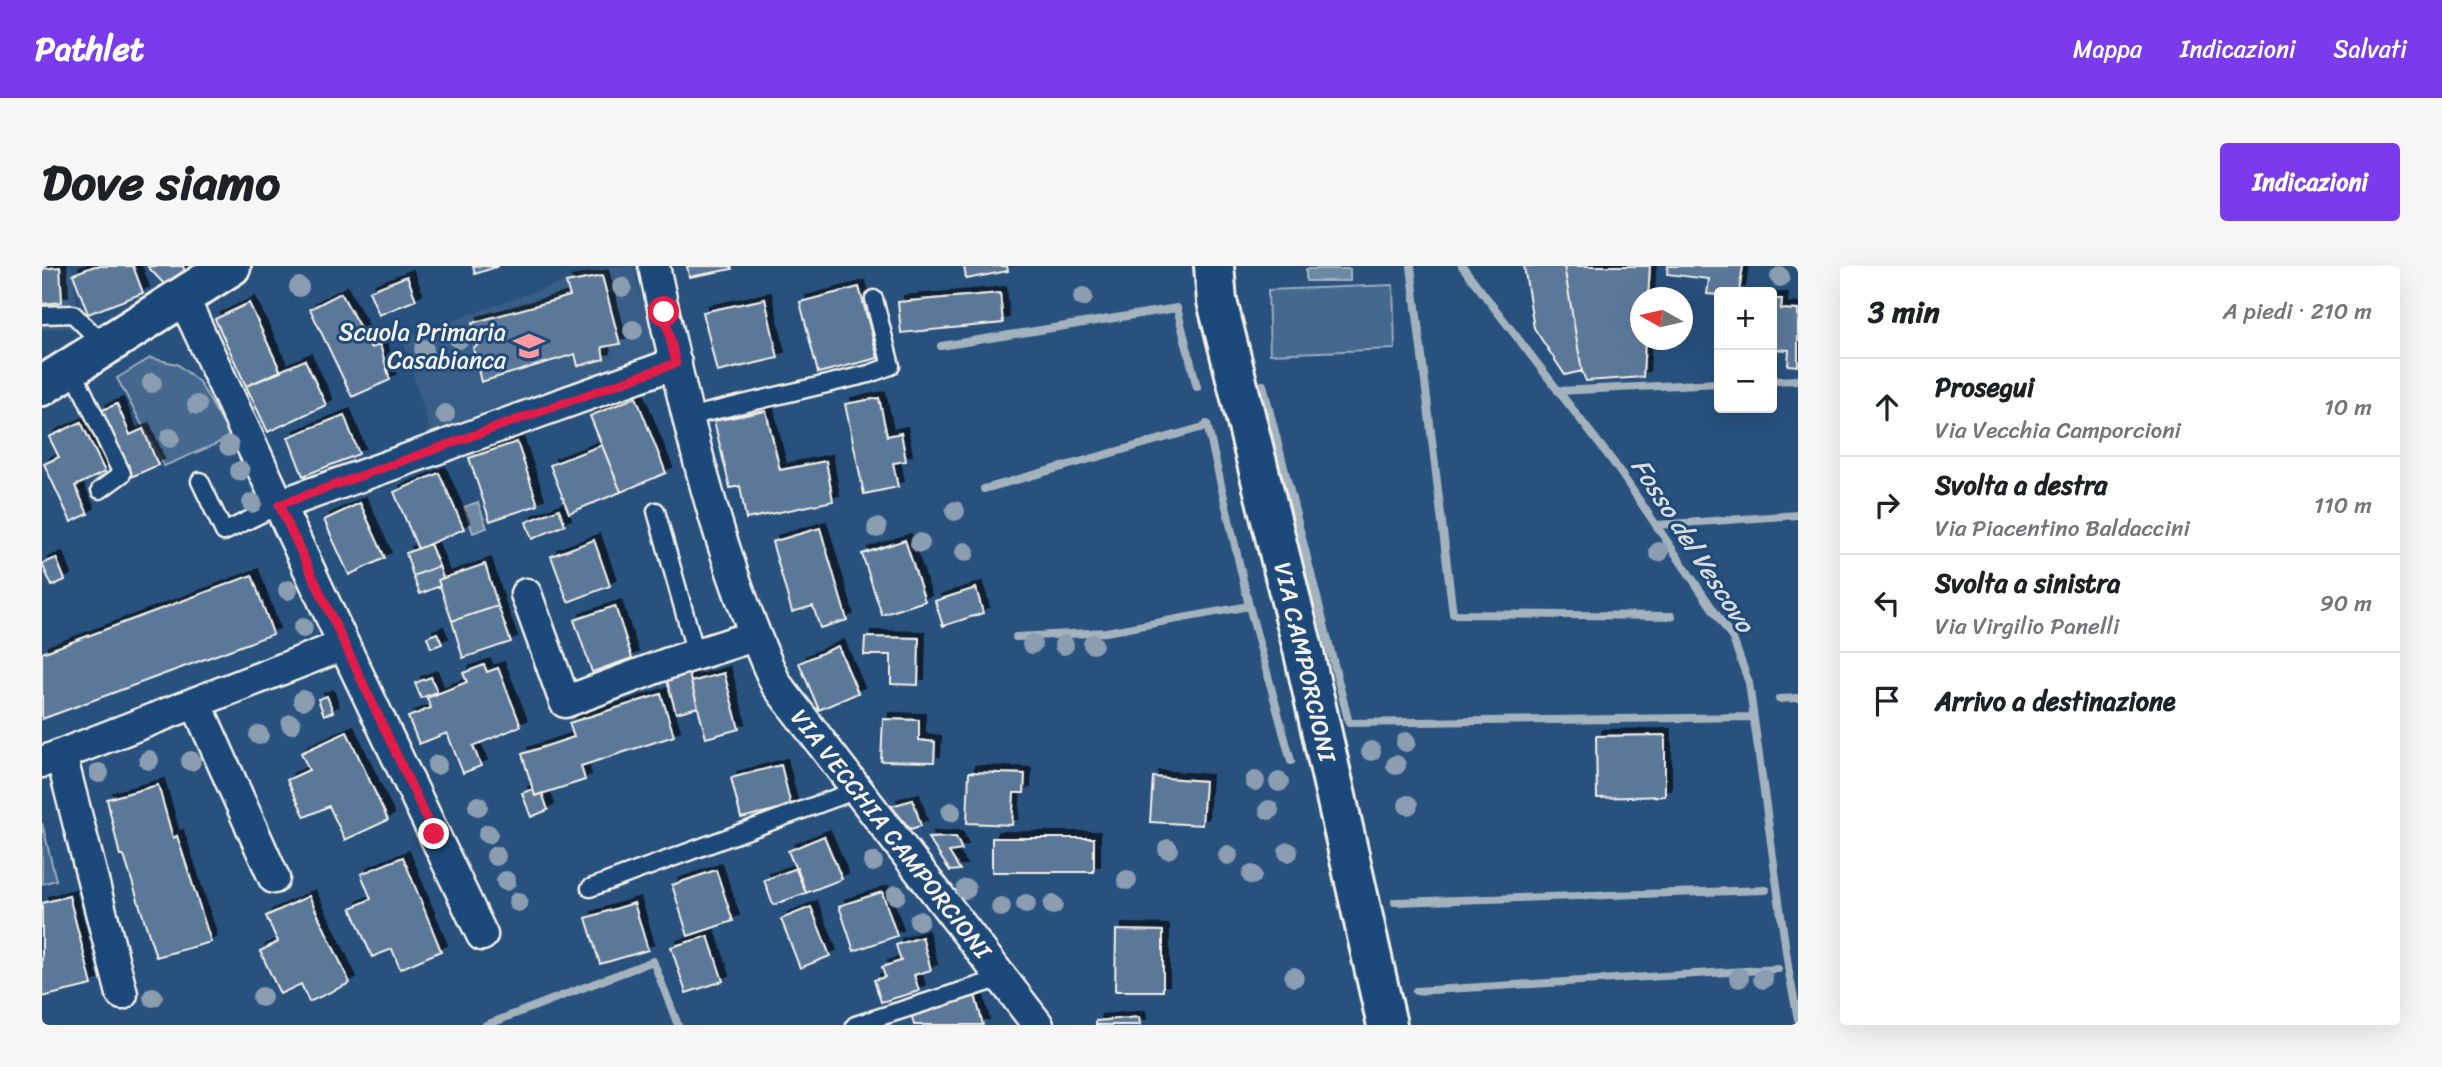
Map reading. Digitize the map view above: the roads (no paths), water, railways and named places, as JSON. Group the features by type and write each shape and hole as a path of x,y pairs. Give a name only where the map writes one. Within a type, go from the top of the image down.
{"main road":[{"path":"57,376 231,266"},
{"name":"VIA CAMPORCIONI","path":"1199,266 1215,283 1304,653 1387,1025"}],"street":[{"name":"VIA VECCHIA CAMPORCIONI","path":"654,266 702,476 754,636 776,684 1038,1025"},
{"path":"183,297 482,935"},
{"path":"279,505 676,363"},
{"path":"526,594 565,702 696,654 754,636"},
{"path":"122,994 52,758 344,645"},
{"path":"195,703 274,878"}],"lane":[{"path":"688,417 869,374 891,366 873,299"},
{"path":"42,315 73,314 104,345"},
{"path":"57,376 122,474 100,490"},
{"path":"200,481 224,532 279,505"},
{"path":"656,511 696,654"},
{"path":"590,888 857,790"},
{"path":"855,1025 1002,978"}],"waterway":[{"path":"1411,266 1453,614 1672,616"},
{"name":"Fosso del Vescovo","path":"1462,266 1614,463 1733,639 1749,683 1789,973 1798,1019"},
{"path":"941,346 1177,308 1197,387"},
{"path":"1777,381 1798,380"},
{"path":"1558,391 1714,383"},
{"path":"1263,385 1349,723 1753,717"},
{"path":"1207,424 1249,606 1291,761"},
{"path":"984,489 1207,426"},
{"path":"1656,525 1798,515"},
{"path":"1016,637 1106,632 1249,606"},
{"path":"1779,699 1798,698"},
{"path":"1395,902 1766,890"},
{"path":"486,1025 653,961 678,1025"},
{"path":"1416,991 1778,969"}],"place":[{"name":"Scuola Primaria Casabianca","path":"529,346"}]}
